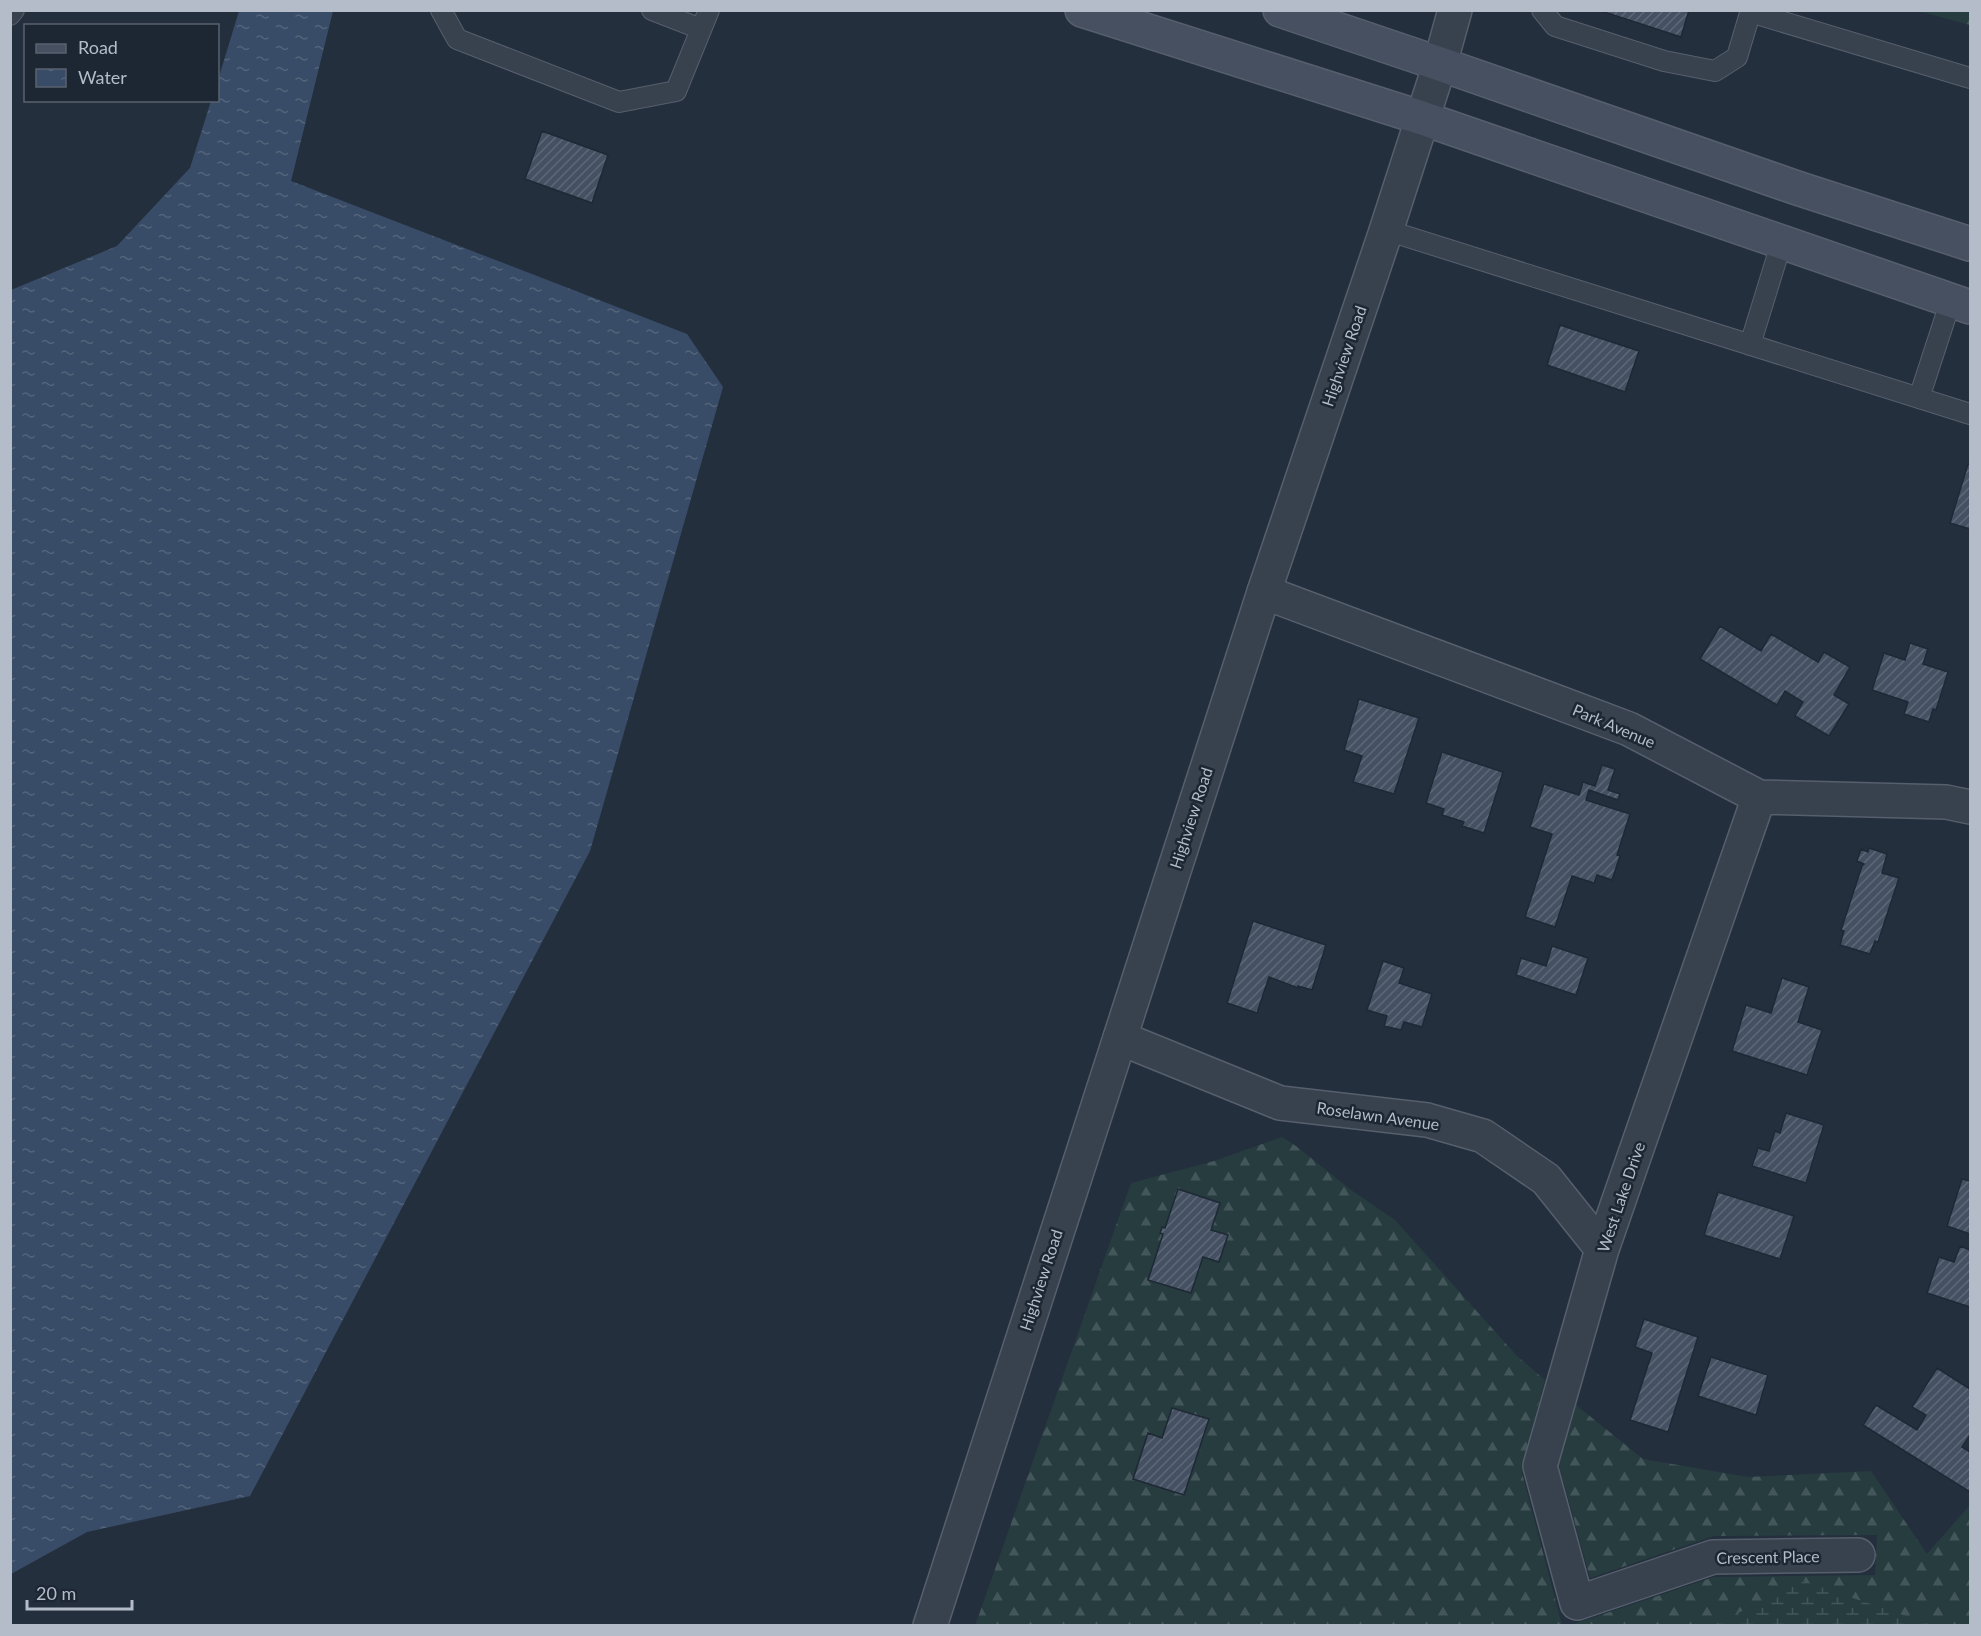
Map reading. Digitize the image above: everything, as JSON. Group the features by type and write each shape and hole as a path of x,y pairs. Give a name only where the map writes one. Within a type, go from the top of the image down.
{"main road":[{"path":"1082,10 1422,118 1961,303"},
{"path":"1280,10 1797,188 1971,244"}],"street":[{"name":"Highview Road","path":"930,1626 1264,592 1440,64 1455,10"},
{"name":"Park Avenue","path":"1264,592 1629,729 1759,797 1946,802 1971,807"},
{"name":"West Lake Drive","path":"1577,1603 1540,1466 1602,1249 1759,797"},
{"name":"Roselawn Avenue","path":"1120,1038 1280,1103 1427,1120 1483,1136 1546,1179 1602,1249"},
{"name":"Crescent Place","path":"1577,1603 1713,1557 1857,1555"}],"lane":[{"path":"10,15 14,10"},
{"path":"441,10 457,39 619,102 676,92 709,10"},
{"path":"652,10 701,29"},
{"path":"1542,10 1555,26 1664,61 1715,71 1737,57 1751,11 1971,78"},
{"path":"1386,230 1971,414"},
{"path":"1750,345 1782,241"},
{"path":"1919,398 1961,303"}],"green space":[{"path":"1919,11 1970,11 1970,25"},
{"path":"1282,1137 1351,1190 1395,1220 1516,1355 1545,1380 1523,1461 1522,1473 1562,1625 975,1626 1131,1183 1214,1161"},
{"path":"1576,1405 1643,1459 1748,1477 1871,1471 1927,1554 1970,1505 1970,1625 1932,1625 1803,1582 1714,1625 1571,1625 1714,1577 1875,1575 1877,1535 1714,1536 1590,1578 1559,1465"},
{"path":"1803,1581 1932,1625 1714,1625"}],"water":[{"path":"239,11 333,11 291,181 687,334 723,387 590,851 250,1496 87,1532 11,1574 11,290 117,246 190,168 211,102 219,102 219,77"}],"building":[{"path":"1598,10 1689,10 1681,37"},
{"path":"542,131 608,155 592,203 525,179"},
{"path":"1560,325 1639,351 1625,392 1547,365"},
{"path":"1968,464 1970,465 1970,529 1950,523"},
{"path":"1720,626 1761,651 1771,634 1818,662 1824,652 1850,667 1834,695 1849,704 1829,736 1795,716 1803,702 1785,691 1777,705 1700,659"},
{"path":"1910,643 1928,649 1923,664 1948,672 1936,710 1933,709 1929,722 1904,714 1908,702 1872,690 1884,653 1905,660"},
{"path":"1359,699 1419,718 1394,794 1353,782 1362,756 1344,750"},
{"path":"1442,752 1503,772 1484,833 1462,826 1464,822 1442,815 1444,809 1426,803"},
{"path":"1602,765 1615,769 1608,790 1620,794 1618,800 1589,790 1586,800 1630,814 1612,880 1597,875 1594,883 1572,876 1555,927 1525,917 1552,834 1530,827 1544,784 1579,795 1583,782 1595,786"},
{"path":"1869,848 1887,854 1882,873 1899,878 1878,942 1875,941 1870,954 1840,945 1844,931 1841,930 1864,864 1857,861 1861,849 1868,852"},
{"path":"1253,921 1326,945 1312,990 1298,986 1298,988 1269,977 1257,1013 1227,1003"},
{"path":"1552,946 1588,958 1576,995 1516,975 1521,958 1546,966"},
{"path":"1383,961 1404,968 1399,983 1432,994 1422,1027 1404,1022 1401,1030 1384,1026 1387,1016 1367,1010"},
{"path":"1782,978 1809,987 1798,1022 1822,1030 1807,1075 1732,1051 1746,1005 1771,1013"},
{"path":"1786,1113 1824,1125 1806,1183 1752,1166 1758,1148 1769,1151 1775,1131 1780,1133"},
{"path":"1962,1179 1970,1181 1970,1234 1947,1226"},
{"path":"1178,1189 1220,1203 1211,1230 1228,1235 1219,1262 1203,1257 1191,1293 1148,1280 1163,1234 1160,1233 1162,1227 1165,1228"},
{"path":"1718,1192 1794,1216 1780,1259 1704,1235"},
{"path":"1960,1246 1970,1250 1970,1307 1927,1293 1939,1257 1954,1262"},
{"path":"1644,1319 1698,1337 1668,1432 1630,1420 1652,1353 1635,1347"},
{"path":"1711,1357 1768,1375 1756,1415 1698,1396"},
{"path":"1937,1368 1970,1389 1970,1435 1962,1447 1970,1452 1970,1492 1863,1425 1876,1405 1917,1430 1926,1415 1912,1407"},
{"path":"1172,1408 1209,1419 1184,1495 1133,1479 1148,1433 1162,1438"}]}
